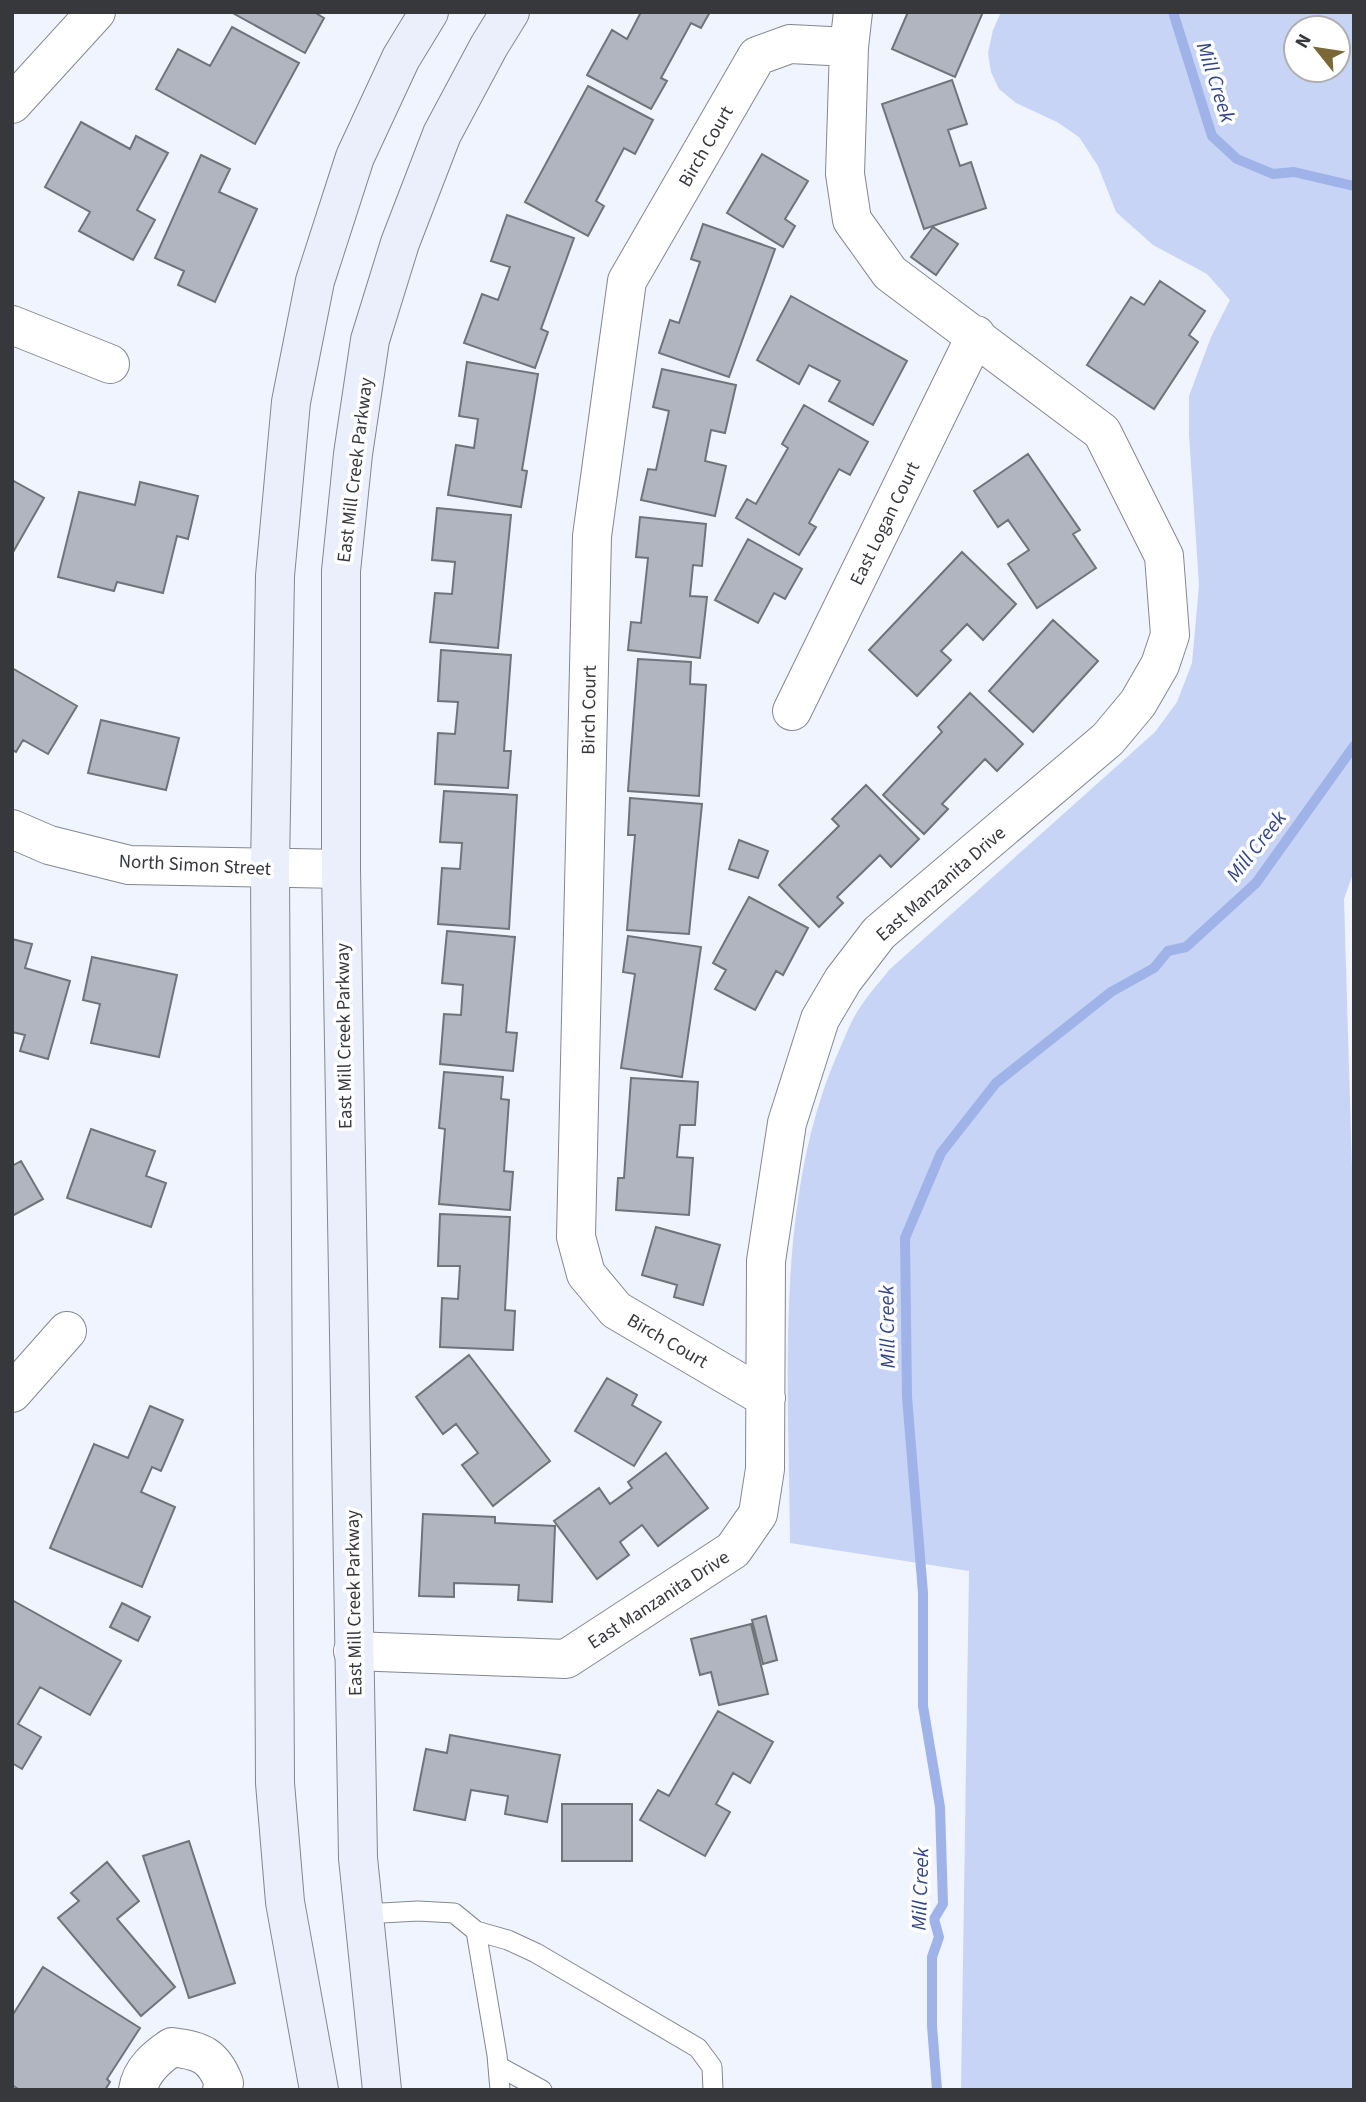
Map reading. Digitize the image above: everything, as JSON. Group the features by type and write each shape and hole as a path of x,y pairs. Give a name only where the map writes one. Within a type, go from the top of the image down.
{"street":[{"path":"12,104 96,12"},
{"path":"319,2090 285,1902 275,1783 270,868 275,576 291,402 315,281 355,157 401,58 429,12"},
{"name":"East Mill Creek Parkway","path":"382,2090 358,1858 341,869 341,571 353,454 370,340 400,243 442,134 510,12"},
{"name":"East Manzanita Drive","path":"353,1651 566,1659 733,1550 758,1514 765,1469 766,1261 787,1123 820,1019 843,980 879,933 1108,740 1138,704 1160,665 1170,635 1164,555 1102,432 890,273 852,220 845,174 851,30"},
{"name":"Birch Court","path":"766,1398 616,1310 586,1274 576,1237 592,536 627,281 757,57 790,44 851,30"},
{"path":"12,324 110,364"},
{"name":"East Logan Court","path":"792,710 976,335"},
{"name":"North Simon Street","path":"12,829 49,845 129,865 341,869"},
{"path":"12,1393 67,1331"},
{"path":"138,2090 153,2060 172,2046 196,2051 217,2064 225,2082 222,2090"}],"lane":[{"path":"364,1914 418,1911 454,1913 476,1931 508,1940 536,1953 698,2048 712,2067 713,2090"},
{"path":"476,1931 500,2090"},
{"path":"498,2066 542,2090"}],"shaded area":[{"path":"1001,12 1354,12 1354,871 1344,899 1354,1236 1354,2090 961,2090 969,1571 790,1543 788,1354 795,1226 804,1164 819,1103 849,1028 861,1006 889,970 1155,732 1177,702 1192,663 1199,585 1189,396 1211,337 1230,300 1207,274 1153,245 1116,212 1098,166 1079,137 1057,122 1016,103 999,89 991,72 988,53 993,30"}],"building":[{"path":"231,12 314,12 324,18 305,53"},
{"path":"641,12 710,12 701,28 691,23 661,78 667,81 651,109 587,75 612,30 627,39"},
{"path":"908,12 983,12 955,77 892,49"},
{"path":"232,27 299,63 255,144 156,89 178,49 210,66"},
{"path":"952,80 967,124 948,130 960,166 971,162 986,208 924,229 882,104"},
{"path":"588,86 653,120 635,154 624,148 596,201 604,206 588,236 525,202"},
{"path":"81,122 130,149 136,136 168,153 137,210 155,220 133,260 79,231 90,212 45,187"},
{"path":"762,154 808,181 785,219 795,226 783,247 727,213"},
{"path":"201,155 230,169 219,192 257,209 215,302 178,285 184,271 155,258"},
{"path":"507,215 574,238 541,329 548,332 535,368 464,343 482,294 498,300 510,267 491,261"},
{"path":"703,224 775,249 729,377 659,353 670,320 679,323 700,262 691,259"},
{"path":"933,227 958,244 936,275 911,257"},
{"path":"1160,281 1205,311 1189,335 1198,342 1154,409 1087,365 1131,297 1144,305"},
{"path":"791,296 907,361 873,425 829,401 840,381 809,365 799,384 757,360"},
{"path":"467,362 538,374 522,470 527,471 521,507 448,495 456,445 474,448 478,419 459,416"},
{"path":"662,369 736,385 725,433 711,430 705,461 726,466 715,516 641,500 648,469 656,470 669,411 653,407"},
{"path":"804,405 868,442 850,475 839,469 809,523 816,527 799,555 736,518 747,499 756,504 788,448 782,444"},
{"path":"1028,454 1080,530 1073,534 1096,568 1037,608 1008,564 1029,550 1008,520 998,527 974,491"},
{"path":"12,480 44,498 12,554"},
{"path":"140,482 198,496 188,539 177,536 163,593 117,582 114,591 58,577 79,492 135,505"},
{"path":"437,508 511,515 498,648 430,642 435,593 452,594 455,562 432,560"},
{"path":"640,517 706,524 702,566 693,565 690,596 707,597 700,658 628,650 631,622 641,623 648,558 636,557"},
{"path":"748,539 802,569 785,599 774,593 758,623 715,600"},
{"path":"962,552 1016,604 983,640 967,624 941,651 951,660 917,696 869,650"},
{"path":"1053,620 1098,661 1033,732 989,691"},
{"path":"441,650 511,655 504,751 511,751 508,788 435,784 438,733 455,734 458,702 438,701"},
{"path":"638,659 691,662 690,684 706,685 699,796 628,791"},
{"path":"12,668 77,706 48,754 23,740 16,752 12,750"},
{"path":"970,693 1023,744 997,771 985,759 942,804 948,809 924,834 883,795 942,732 938,727"},
{"path":"101,720 179,738 166,790 88,773"},
{"path":"866,785 919,839 891,867 880,855 837,897 843,903 819,927 779,885 839,826 832,819"},
{"path":"444,791 517,795 509,929 438,924 442,868 460,869 462,843 440,842"},
{"path":"630,798 702,804 689,934 627,930 635,835 628,835"},
{"path":"739,840 768,851 758,878 729,869"},
{"path":"749,897 808,928 783,975 776,971 755,1010 715,989 726,970 713,963"},
{"path":"447,931 515,937 506,1032 517,1033 513,1071 440,1064 444,1014 461,1015 463,985 442,983"},
{"path":"628,936 701,947 682,1077 621,1068 635,974 623,972"},
{"path":"12,939 32,944 25,968 70,981 48,1059 20,1051 25,1035 12,1032"},
{"path":"92,957 177,975 159,1057 91,1043 100,1004 83,1000"},
{"path":"444,1072 503,1077 501,1099 509,1100 504,1171 513,1172 510,1210 439,1204 445,1129 439,1128"},
{"path":"631,1078 698,1082 695,1125 680,1125 677,1157 693,1158 689,1215 616,1210 618,1178 624,1178"},
{"path":"91,1129 155,1151 146,1176 166,1183 151,1227 67,1198"},
{"path":"21,1161 43,1199 12,1216 12,1166"},
{"path":"440,1214 510,1217 505,1310 515,1311 513,1350 440,1347 442,1298 458,1299 460,1266 438,1266"},
{"path":"656,1227 720,1245 703,1305 674,1297 677,1285 642,1275"},
{"path":"469,1355 550,1461 493,1506 462,1465 478,1453 456,1424 443,1434 416,1397"},
{"path":"607,1378 637,1395 632,1405 661,1422 634,1466 575,1431"},
{"path":"150,1406 183,1420 161,1471 152,1467 141,1492 175,1507 142,1587 50,1548 94,1444 128,1458"},
{"path":"666,1453 708,1508 658,1546 642,1525 620,1542 629,1555 597,1579 554,1521 599,1488 610,1504 632,1488 628,1482"},
{"path":"423,1514 495,1517 495,1523 555,1526 552,1602 518,1600 519,1585 454,1583 454,1597 419,1596"},
{"path":"12,1600 121,1661 90,1715 40,1687 18,1724 41,1737 22,1769 12,1763"},
{"path":"122,1603 150,1617 138,1641 110,1627"},
{"path":"766,1616 777,1660 763,1664 752,1620"},
{"path":"751,1624 768,1694 719,1705 711,1672 700,1675 691,1639"},
{"path":"718,1711 773,1742 750,1783 733,1773 716,1804 730,1812 705,1856 640,1820 658,1790 669,1796"},
{"path":"450,1735 560,1755 547,1822 505,1814 508,1796 471,1790 465,1820 414,1810 426,1749 447,1753"},
{"path":"562,1804 632,1804 632,1861 562,1861"},
{"path":"189,1841 235,1983 189,1998 143,1856"},
{"path":"107,1862 139,1901 117,1919 175,1987 141,2016 58,1918 79,1901 71,1893"},
{"path":"43,1967 140,2028 107,2079 110,2082 105,2090 20,2090 12,2085 12,2016"}],"waterway":[{"name":"Mill Creek","path":"1173,12 1212,136 1237,159 1273,174 1294,172 1354,186"},
{"name":"Mill Creek","path":"937,2090 932,2026 932,1957 939,1937 934,1919 943,1904 940,1807 923,1706 923,1593 907,1397 905,1238 941,1153 996,1083 1111,992 1154,968 1168,951 1186,947 1256,883 1354,746"}]}
